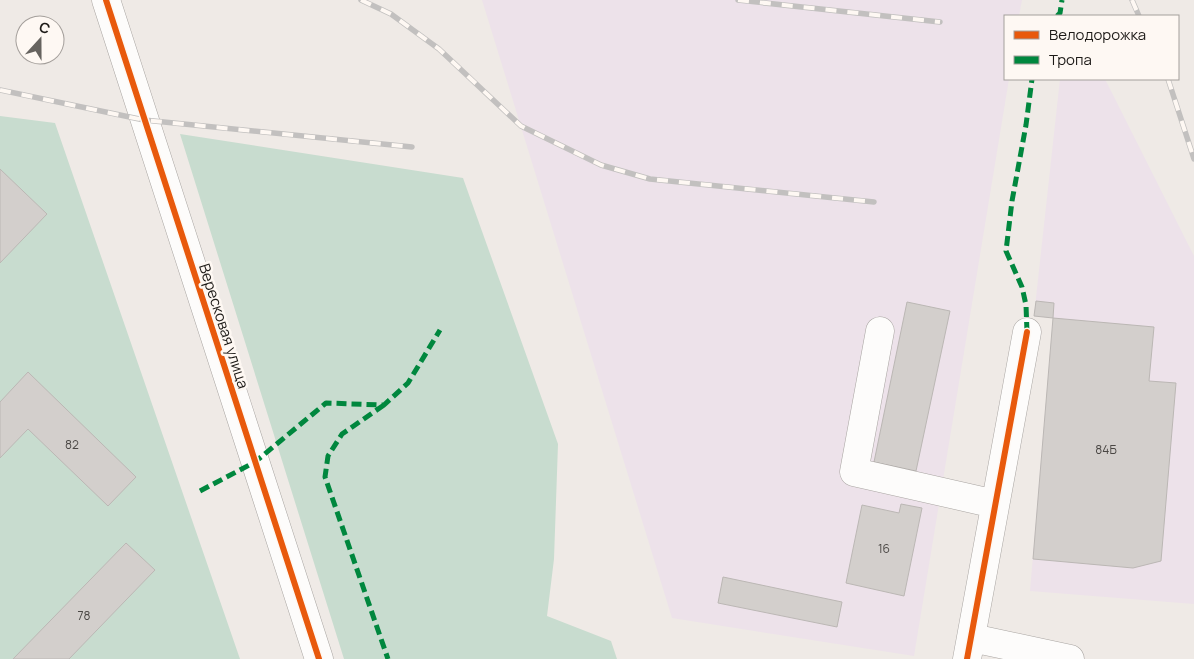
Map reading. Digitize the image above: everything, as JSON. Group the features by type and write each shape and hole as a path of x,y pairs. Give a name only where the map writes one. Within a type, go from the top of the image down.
{"street":[{"name":"Вересковая улица","path":"106,0 320,659"},
{"path":"880,331 854,472 996,504"},
{"path":"1027,332 970,648 1070,659"}],"shaded area":[{"path":"482,0 1022,0 1019,15 1004,15 1004,80 1009,80 914,656 672,618"},
{"path":"1060,80 1106,80 1194,256 1194,604 1030,591 1053,318 1034,316"}],"green space":[{"path":"0,116 55,123 240,659 0,659"},
{"path":"180,134 463,178 558,444 554,559 547,616 611,641 617,659 344,659"}],"building":[{"path":"0,169 47,214 0,263"},
{"path":"1036,301 1054,303 1053,318 1034,316"},
{"path":"907,302 950,311 916,471 874,462"},
{"path":"1053,318 1154,327 1149,381 1176,383 1161,561 1133,568 1033,559"},
{"path":"28,372 136,477 108,506 28,429 0,458 0,402"},
{"path":"901,504 922,508 904,596 846,583 862,505 899,513"},
{"path":"126,543 155,570 69,659 13,659"},
{"path":"723,577 842,602 837,627 718,603"}],"railway":[{"path":"361,0 391,14 439,49 521,126 601,165 650,179 874,202"},
{"path":"738,0 940,22"},
{"path":"1132,0 1139,15"},
{"path":"1168,80 1194,159"},
{"path":"0,90 144,120 412,147"}],"marked path":[{"path":"1058,15 1062,0"},
{"path":"1027,332 1026,305 1022,287 1006,251 1012,201 1032,80"},
{"path":"200,491 255,462 326,403 384,405 408,383 440,330"},
{"path":"384,405 342,434 328,456 325,477 388,659"}],"cycle path":[{"path":"106,0 319,659"},
{"path":"967,659 1027,332"}]}
